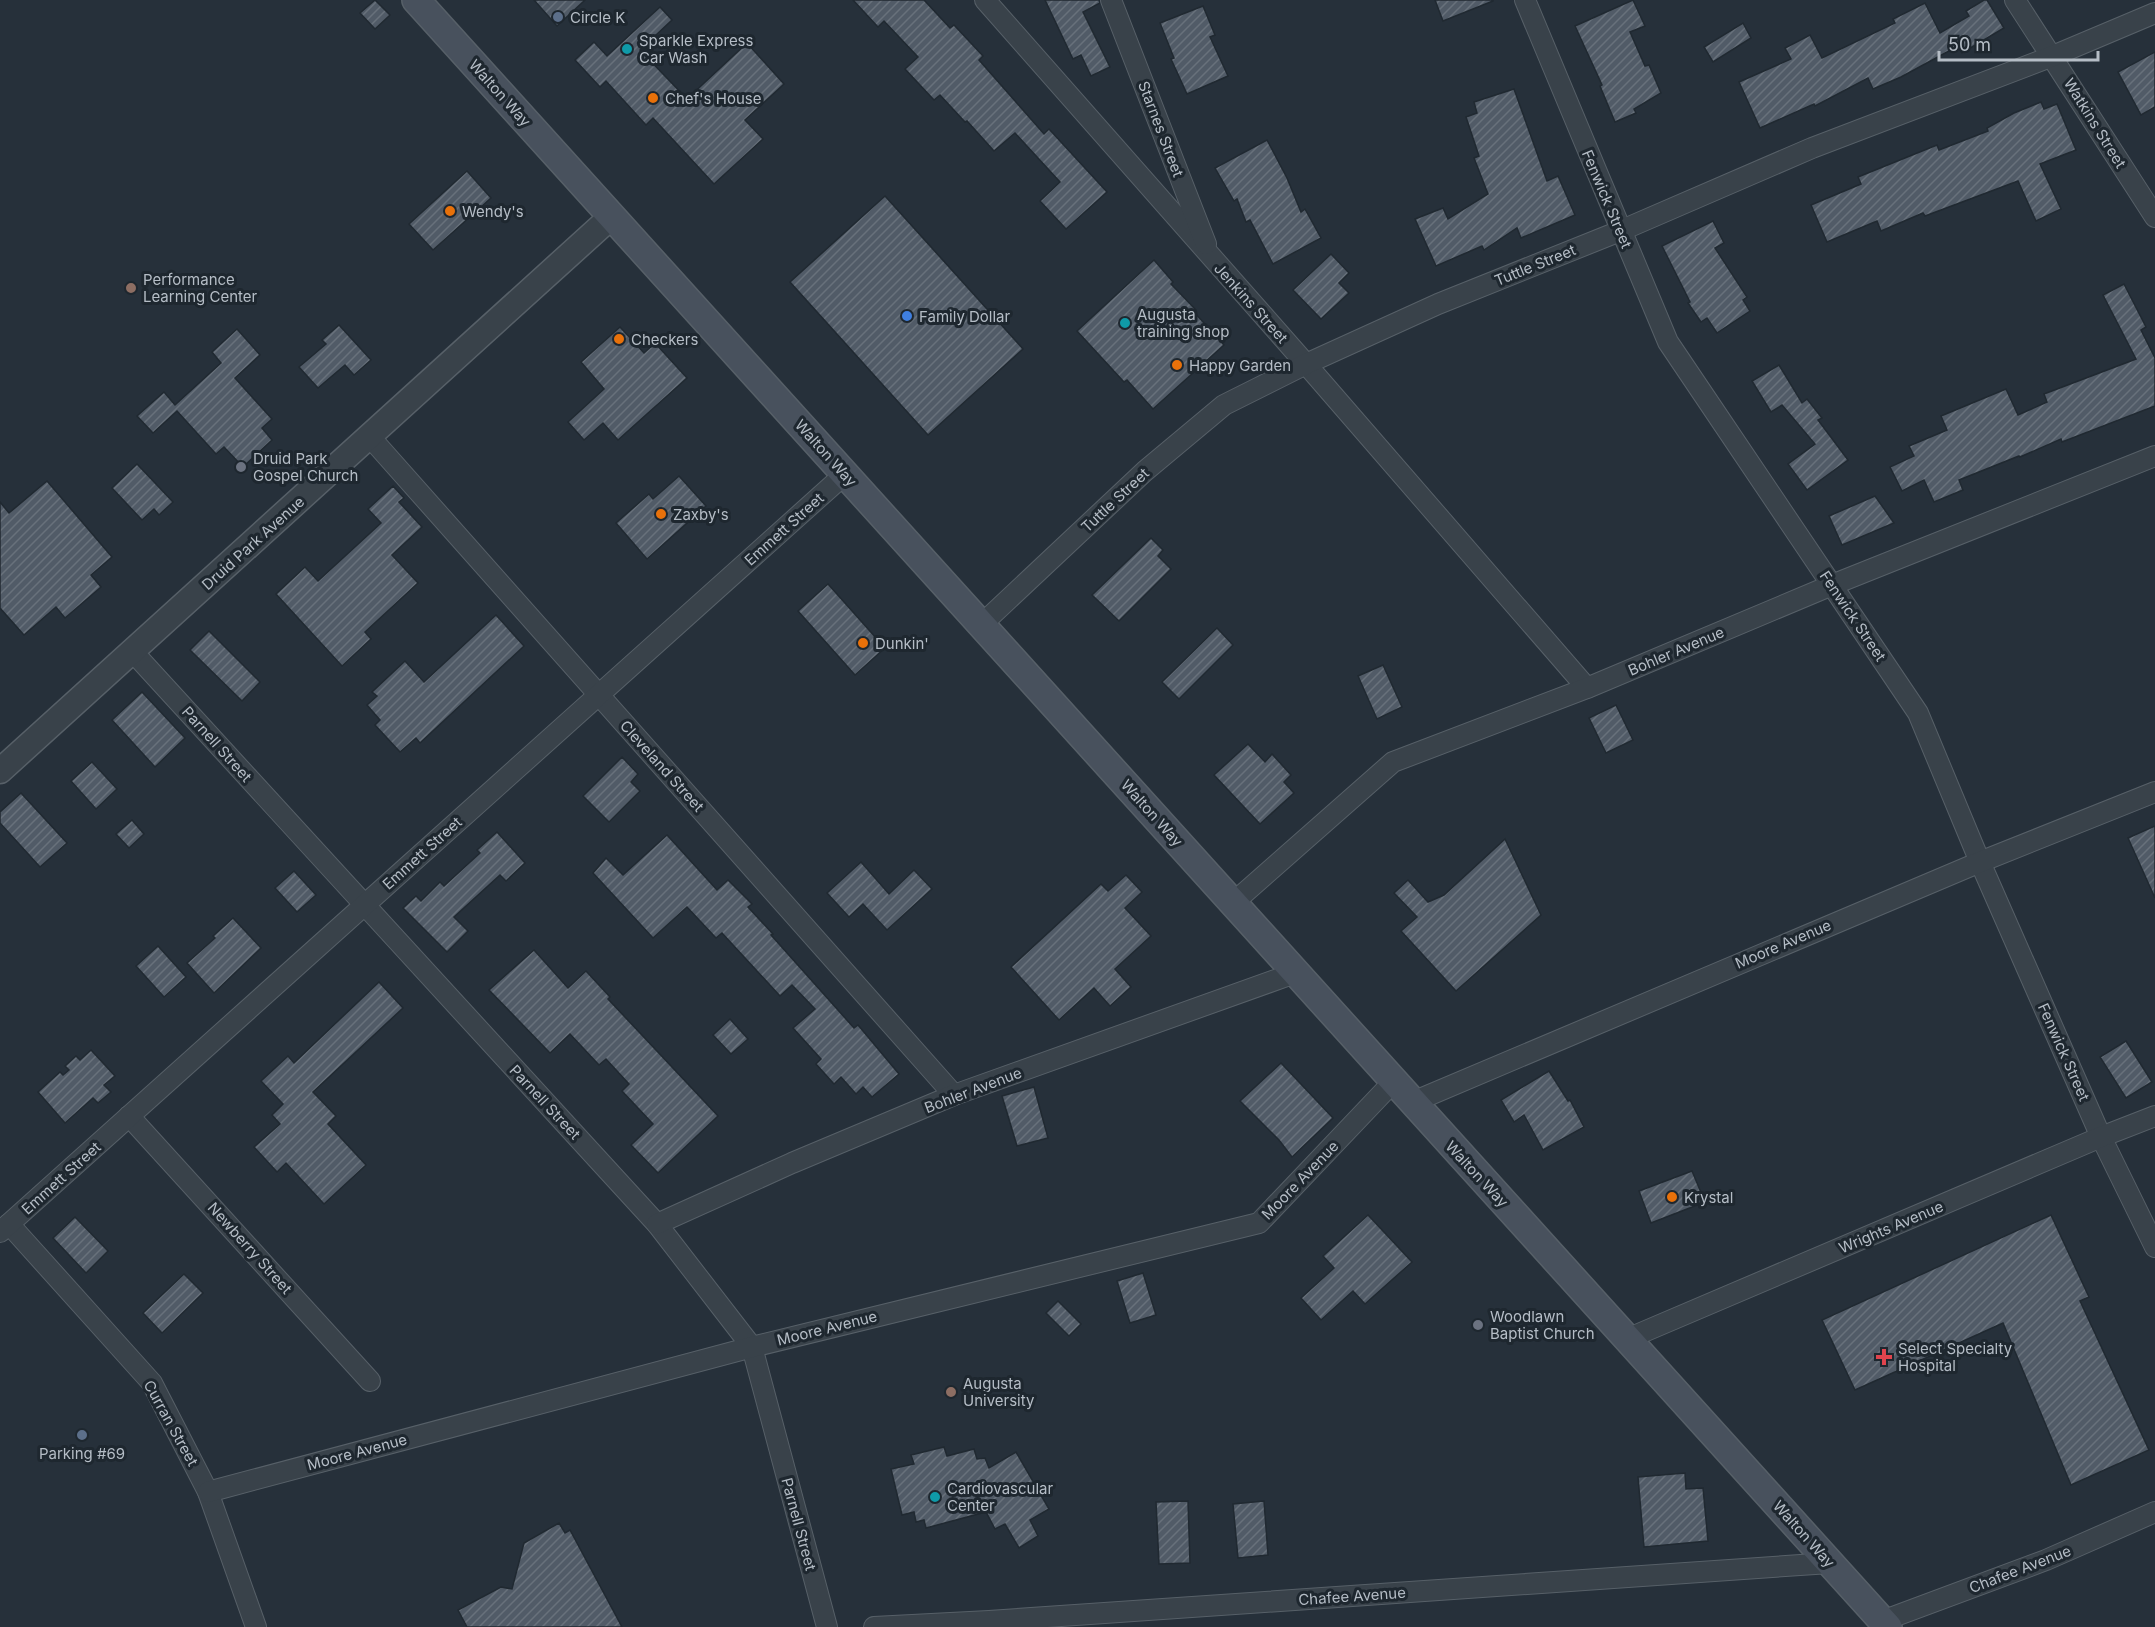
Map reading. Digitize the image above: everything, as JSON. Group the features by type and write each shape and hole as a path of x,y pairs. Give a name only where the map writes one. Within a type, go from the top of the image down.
{"main road":[{"name":"Walton Way","path":"416,0 1885,1624"}],"street":[{"name":"Jenkins Street","path":"985,0 1306,364 1587,688"},
{"name":"Starnes Street","path":"1111,0 1211,257"},
{"name":"Fenwick Street","path":"1525,0 1668,342 1918,713 1980,862 2101,1137 2155,1247"},
{"name":"Watkins Street","path":"2015,0 2155,217"},
{"name":"Tuttle Street","path":"981,625 1145,471 1224,405 1306,364 1438,304 1620,231 1812,148 2053,56 2155,13"},
{"name":"Druid Park Avenue","path":"0,771 612,217"},
{"name":"Cleveland Street","path":"370,437 954,1095"},
{"name":"Bohler Avenue","path":"1233,903 1393,762 1587,688 1832,585 2155,456"},
{"name":"Emmett Street","path":"4,1228 845,474"},
{"name":"Parnell Street","path":"133,652 657,1224 752,1347 827,1627"},
{"name":"Moore Avenue","path":"1413,1102 1980,862 2155,792"},
{"name":"Bohler Avenue","path":"657,1224 792,1163 954,1095 1296,973"},
{"name":"Moore Avenue","path":"208,1492 752,1347 1259,1223 1394,1082"},
{"name":"Newberry Street","path":"129,1116 370,1381"},
{"name":"Wrights Avenue","path":"1627,1339 2155,1116"},
{"name":"Curran Street","path":"4,1228 152,1383 208,1492 256,1627"},
{"name":"Chafee Avenue","path":"1885,1624 2046,1560 2155,1512"},
{"name":"Chafee Avenue","path":"874,1627 989,1624 1830,1563"}],"building":[{"path":"375,0 390,15 375,29 360,13"},
{"name":"Circle K","path":"534,0 585,0 557,26"},
{"path":"853,0 924,0 950,28 954,25 983,56 979,60 1044,134 1049,129 1107,192 1066,229 1040,201 1060,182 1015,133 994,151 940,95 934,100 905,69 918,57 884,21 878,27"},
{"path":"1045,0 1099,0 1100,3 1083,12 1110,67 1091,76 1081,55 1073,59"},
{"path":"1435,0 1493,0 1493,1 1443,21"},
{"path":"1633,0 1645,26 1630,32 1645,66 1649,65 1661,93 1634,109 1636,113 1615,122 1600,86 1602,85 1575,26"},
{"path":"1987,0 2004,28 1962,53 1958,46 1901,77 1873,89 1868,78 1815,106 1814,104 1760,128 1739,82 1791,59 1785,48 1810,35 1822,58 1895,23 1893,19 1925,3 1940,33 1969,16 1966,11"},
{"path":"1203,6 1215,35 1210,37 1228,76 1187,94 1171,59 1174,58 1160,23"},
{"path":"660,7 672,20 640,50 687,99 747,43 784,84 745,120 763,139 714,184 653,118 646,125 606,81 600,87 575,60 594,42 607,56"},
{"path":"1743,23 1751,38 1713,62 1704,47"},
{"path":"2155,52 2155,107 2141,115 2118,72"},
{"path":"1514,89 1547,181 1558,176 1575,215 1521,238 1517,228 1484,250 1482,246 1436,266 1415,219 1443,208 1448,219 1488,194 1474,158 1479,156 1466,117 1477,113 1474,102"},
{"path":"2041,102 2044,109 2057,104 2076,150 2040,164 2061,209 2036,221 2018,181 1925,216 1923,213 1881,231 1877,221 1827,242 1811,205 1861,184 1858,177 1937,145 1939,150 1988,131 1987,128 2014,113"},
{"path":"1267,140 1287,178 1301,212 1305,209 1321,238 1273,264 1250,220 1246,222 1237,199 1234,201 1215,168"},
{"name":"Wendy's","path":"467,171 491,198 433,250 409,224"},
{"name":"Family Dollar","path":"885,196 1023,349 928,435 790,282"},
{"path":"1713,221 1724,243 1715,248 1747,297 1743,300 1750,311 1717,333 1707,318 1701,322 1688,303 1690,302 1662,246"},
{"path":"1331,254 1349,273 1339,283 1349,293 1321,319 1293,290"},
{"path":"1154,260 1173,282 1171,284 1196,310 1194,312 1224,345 1153,409 1127,380 1124,382 1077,331"},
{"path":"2124,284 2146,327 2141,330 2155,358 2155,406 2062,442 2061,439 1959,480 1963,490 1934,502 1924,480 1902,491 1890,467 1914,456 1909,446 1947,430 1941,416 2006,389 2018,415 2047,402 2044,394 2136,359 2103,295"},
{"path":"339,325 371,360 354,375 345,365 318,388 299,367 326,344 322,340"},
{"path":"620,327 644,353 655,343 687,378 618,440 603,423 584,440 568,422 604,389 581,362"},
{"path":"237,329 260,355 235,378 272,419 262,428 272,440 243,467 224,447 216,454 177,411 153,433 137,416 164,392 175,405 221,363 212,352"},
{"path":"1779,365 1802,403 1807,399 1822,418 1818,420 1848,460 1807,490 1788,464 1815,444 1782,405 1771,412 1752,381"},
{"path":"137,464 173,502 159,515 154,509 142,520 112,488"},
{"name":"Zaxby's","path":"679,476 706,506 647,559 616,523 649,494 653,499"},
{"path":"47,481 112,557 91,575 101,587 65,618 56,607 24,635 0,608 0,502 9,513"},
{"path":"393,486 404,498 399,502 422,527 392,555 418,583 365,632 371,639 342,666 276,594 305,567 318,581 381,523 368,509"},
{"path":"1875,496 1894,523 1842,545 1829,516"},
{"path":"1151,538 1163,550 1158,556 1171,569 1119,621 1092,595"},
{"path":"828,584 885,648 855,675 798,611"},
{"path":"496,615 524,646 420,743 416,738 400,752 375,725 380,720 367,705 377,696 372,692 405,661 424,682"},
{"path":"1217,628 1233,645 1179,699 1162,682"},
{"path":"209,631 260,682 242,701 190,650"},
{"path":"1383,665 1402,707 1377,719 1358,676"},
{"path":"142,692 185,738 155,767 112,720"},
{"path":"1616,705 1633,740 1606,753 1589,718"},
{"path":"1248,744 1265,762 1272,754 1291,775 1284,782 1294,793 1260,824 1214,775"},
{"path":"622,757 638,774 631,782 640,791 609,822 583,796"},
{"path":"92,762 117,789 96,809 71,781"},
{"path":"21,793 67,843 40,867 0,823 0,812"},
{"path":"132,820 144,834 129,848 116,834"},
{"path":"2155,826 2155,898 2128,838"},
{"path":"497,832 525,863 506,881 500,875 454,917 468,931 447,952 403,908 416,896 421,901 440,882 444,886 480,853 477,850"},
{"path":"667,835 717,890 728,880 752,904 748,907 773,934 771,935 854,1028 858,1025 899,1074 872,1097 863,1087 856,1094 841,1077 834,1084 816,1064 821,1059 793,1028 815,1009 792,985 780,996 722,933 716,938 687,907 653,938 593,873 606,858 623,875"},
{"path":"1505,839 1541,915 1456,991 1401,931 1417,917 1394,893 1408,880 1428,902 1444,895"},
{"path":"861,862 889,894 914,870 932,889 887,930 863,904 849,917 827,893"},
{"path":"294,871 316,895 297,912 275,888"},
{"path":"1126,875 1142,892 1125,908 1151,936 1115,969 1131,987 1110,1006 1094,988 1059,1020 1011,967 1101,884 1108,891"},
{"path":"233,918 261,948 214,993 187,963"},
{"path":"158,946 186,977 164,997 136,966"},
{"path":"534,950 568,988 586,971 610,997 608,999 718,1116 658,1173 631,1145 653,1124 622,1091 629,1084 606,1059 599,1065 570,1034 550,1053 489,990"},
{"path":"379,982 403,1008 313,1092 336,1116 328,1124 366,1165 324,1204 286,1163 277,1172 254,1147 280,1124 272,1115 283,1104 261,1081 288,1056 294,1063"},
{"path":"730,1019 748,1039 731,1054 713,1035"},
{"path":"2126,1041 2152,1082 2126,1098 2100,1057"},
{"path":"91,1050 115,1076 104,1085 111,1092 98,1103 93,1098 65,1123 38,1092 60,1072 63,1075 69,1070 65,1066 76,1056 80,1060"},
{"path":"1281,1063 1333,1118 1292,1157 1279,1140 1240,1101"},
{"path":"1549,1071 1568,1101 1570,1100 1584,1127 1543,1150 1524,1115 1514,1122 1501,1100"},
{"path":"1034,1087 1048,1138 1017,1146 1002,1096"},
{"name":"Krystal","path":"1692,1171 1705,1202 1651,1223 1639,1191"},
{"path":"1368,1215 1412,1262 1365,1304 1353,1291 1321,1320 1301,1298 1334,1268 1323,1256"},
{"name":"Select Specialty Hospital","path":"2051,1215 2089,1297 2080,1301 2149,1450 2071,1485 2003,1323 1855,1390 1822,1320"},
{"path":"75,1217 108,1251 86,1273 53,1238"},
{"path":"1143,1273 1156,1315 1130,1323 1117,1281"},
{"path":"184,1274 203,1293 162,1333 143,1313"},
{"path":"1058,1301 1081,1324 1069,1336 1046,1313"},
{"name":"Cardiovascular Center","path":"944,1447 947,1456 974,1449 977,1459 985,1458 989,1468 1016,1452 1049,1509 1030,1520 1038,1536 1019,1548 1005,1524 995,1529 986,1512 926,1528 924,1520 916,1522 914,1512 902,1515 891,1469 914,1464 911,1455"},
{"path":"1685,1473 1686,1489 1703,1488 1708,1541 1644,1547 1638,1477"},
{"path":"1188,1501 1190,1563 1159,1564 1156,1502"},
{"path":"1264,1501 1268,1555 1238,1558 1233,1504"},
{"path":"559,1523 565,1533 570,1530 622,1627 467,1627 458,1610 501,1587 512,1589 524,1543"}],"place":[{"name":"Circle K","path":"558,17"},
{"name":"Sparkle Express Car Wash","path":"627,49"},
{"name":"Chef's House","path":"653,98"},
{"name":"Wendy's","path":"450,211"},
{"name":"Performance Learning Center","path":"131,288"},
{"name":"Family Dollar","path":"907,316"},
{"name":"Augusta training shop","path":"1125,323"},
{"name":"Checkers","path":"619,339"},
{"name":"Happy Garden","path":"1177,365"},
{"name":"Druid Park Gospel Church","path":"241,467"},
{"name":"Zaxby's","path":"661,514"},
{"name":"Dunkin'","path":"863,643"},
{"name":"Krystal","path":"1672,1197"},
{"name":"Woodlawn Baptist Church","path":"1478,1325"},
{"name":"Select Specialty Hospital","path":"1884,1357"},
{"name":"Augusta University","path":"951,1392"},
{"name":"Parking #69","path":"82,1435"},
{"name":"Cardiovascular Center","path":"935,1497"}]}
